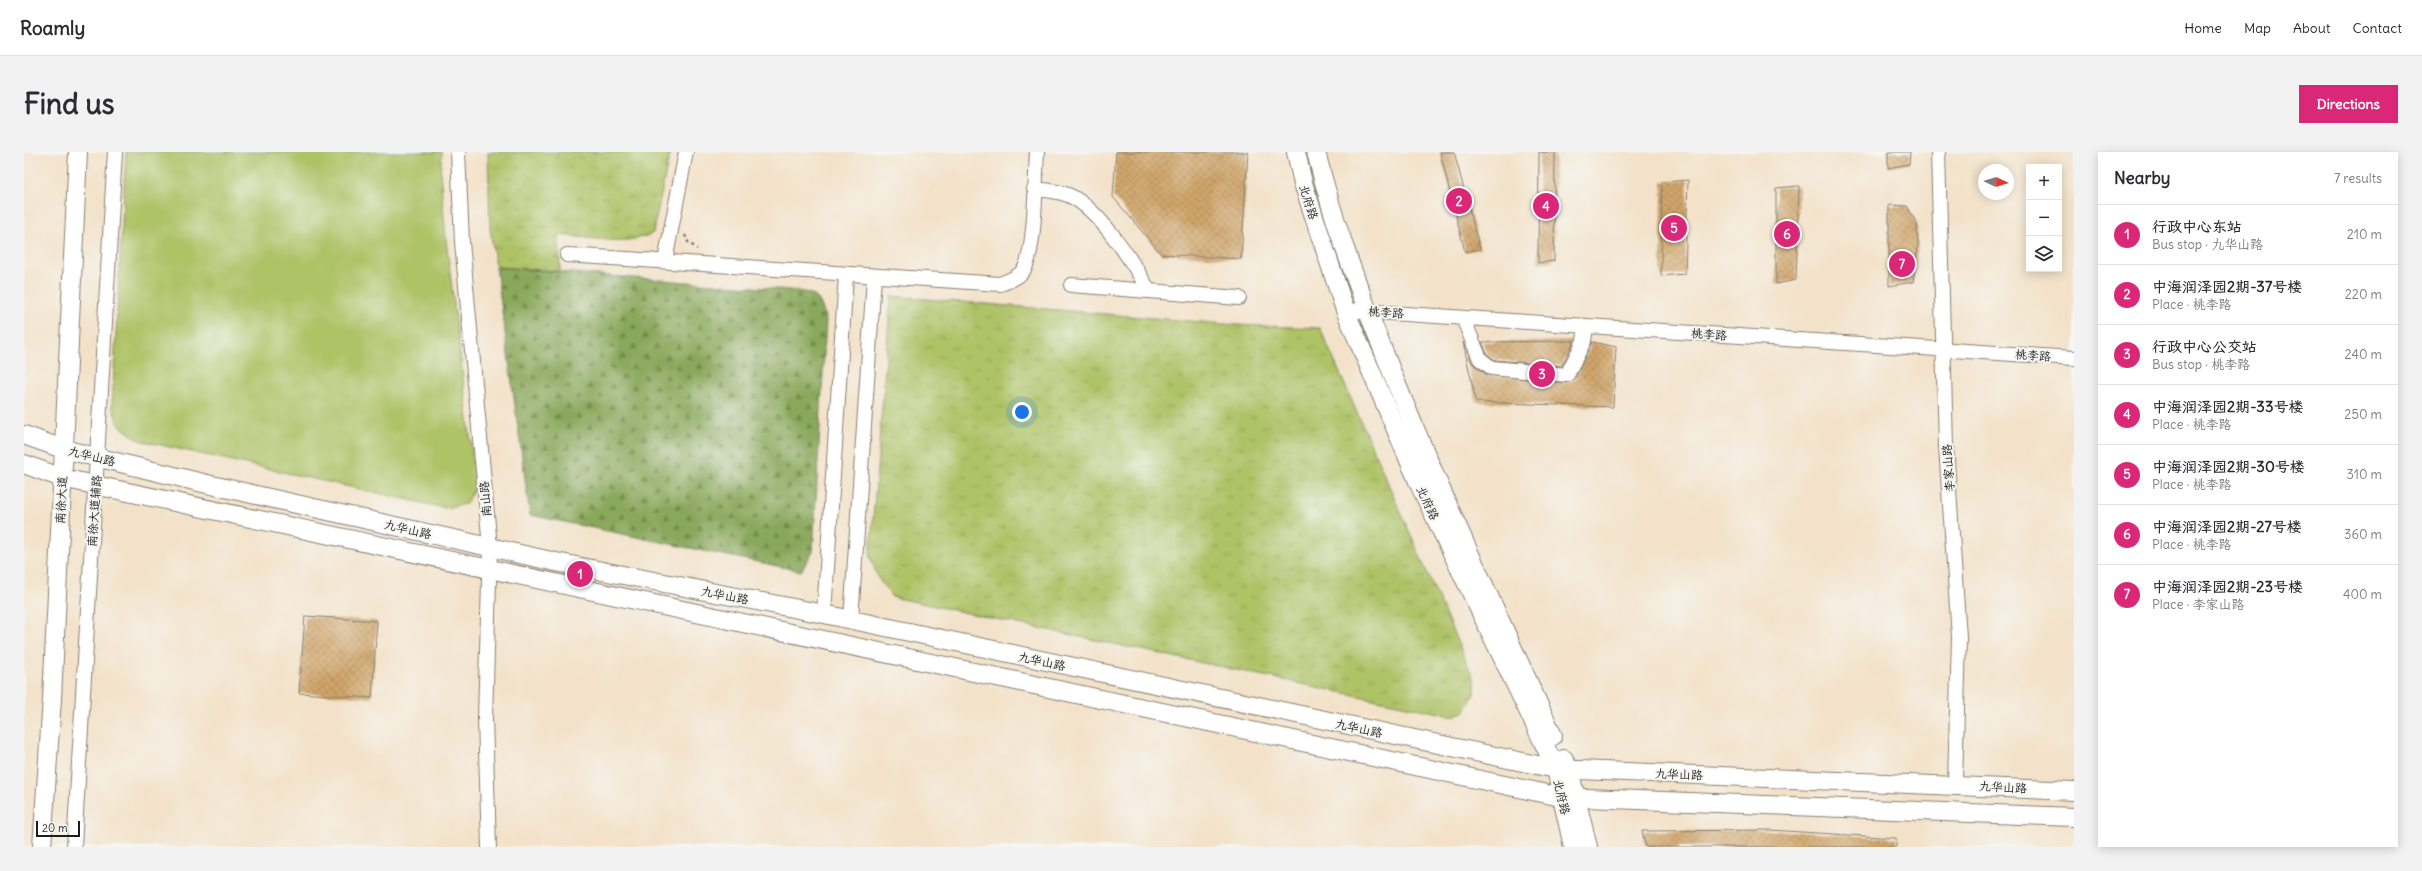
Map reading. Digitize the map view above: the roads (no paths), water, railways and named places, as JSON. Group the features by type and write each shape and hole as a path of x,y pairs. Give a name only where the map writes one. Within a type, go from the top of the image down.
{"main road":[{"name":"南徐大道","path":"42,847 52,698 78,152"},
{"name":"北府路","path":"1296,152 1303,183 1345,310 1420,486 1562,770"},
{"name":"北府路","path":"1316,152 1325,188 1367,311 1438,484 1562,770 1568,797 1573,847"},
{"name":"九华山路","path":"24,435 63,449 490,547 824,614 1562,770 1956,784 2074,791"},
{"name":"九华山路","path":"24,464 62,478 490,570 1568,797 2074,817"},
{"name":"北府路","path":"1568,797 1588,847"}],"street":[{"name":"南徐大道辅路","path":"74,847 115,152"},
{"name":"南山路","path":"458,152 462,242 490,547 485,718 489,847"},
{"path":"664,261 686,152"},
{"path":"567,255 874,277 1000,284 1016,278 1025,268 1028,253 1037,152"},
{"name":"李家山路","path":"1938,152 1946,446 1959,637 1956,784"},
{"path":"1034,189 1069,196 1088,210 1124,249 1149,291"},
{"path":"824,614 846,275"},
{"path":"850,620 874,277"},
{"path":"1071,285 1239,298"},
{"name":"桃李路","path":"1345,310 2074,358"},
{"path":"1463,318 1480,359 1492,368 1567,375 1584,341 1586,326"}],"place":[{"name":"中海润泽园2期-37号楼","path":"1459,201"},
{"name":"中海润泽园2期-33号楼","path":"1546,206"},
{"name":"中海润泽园2期-30号楼","path":"1674,228"},
{"name":"中海润泽园2期-27号楼","path":"1787,234"},
{"name":"中海润泽园2期-23号楼","path":"1902,264"},
{"name":"行政中心公交站","path":"1542,374"},
{"name":"行政中心东站","path":"580,574"}]}
